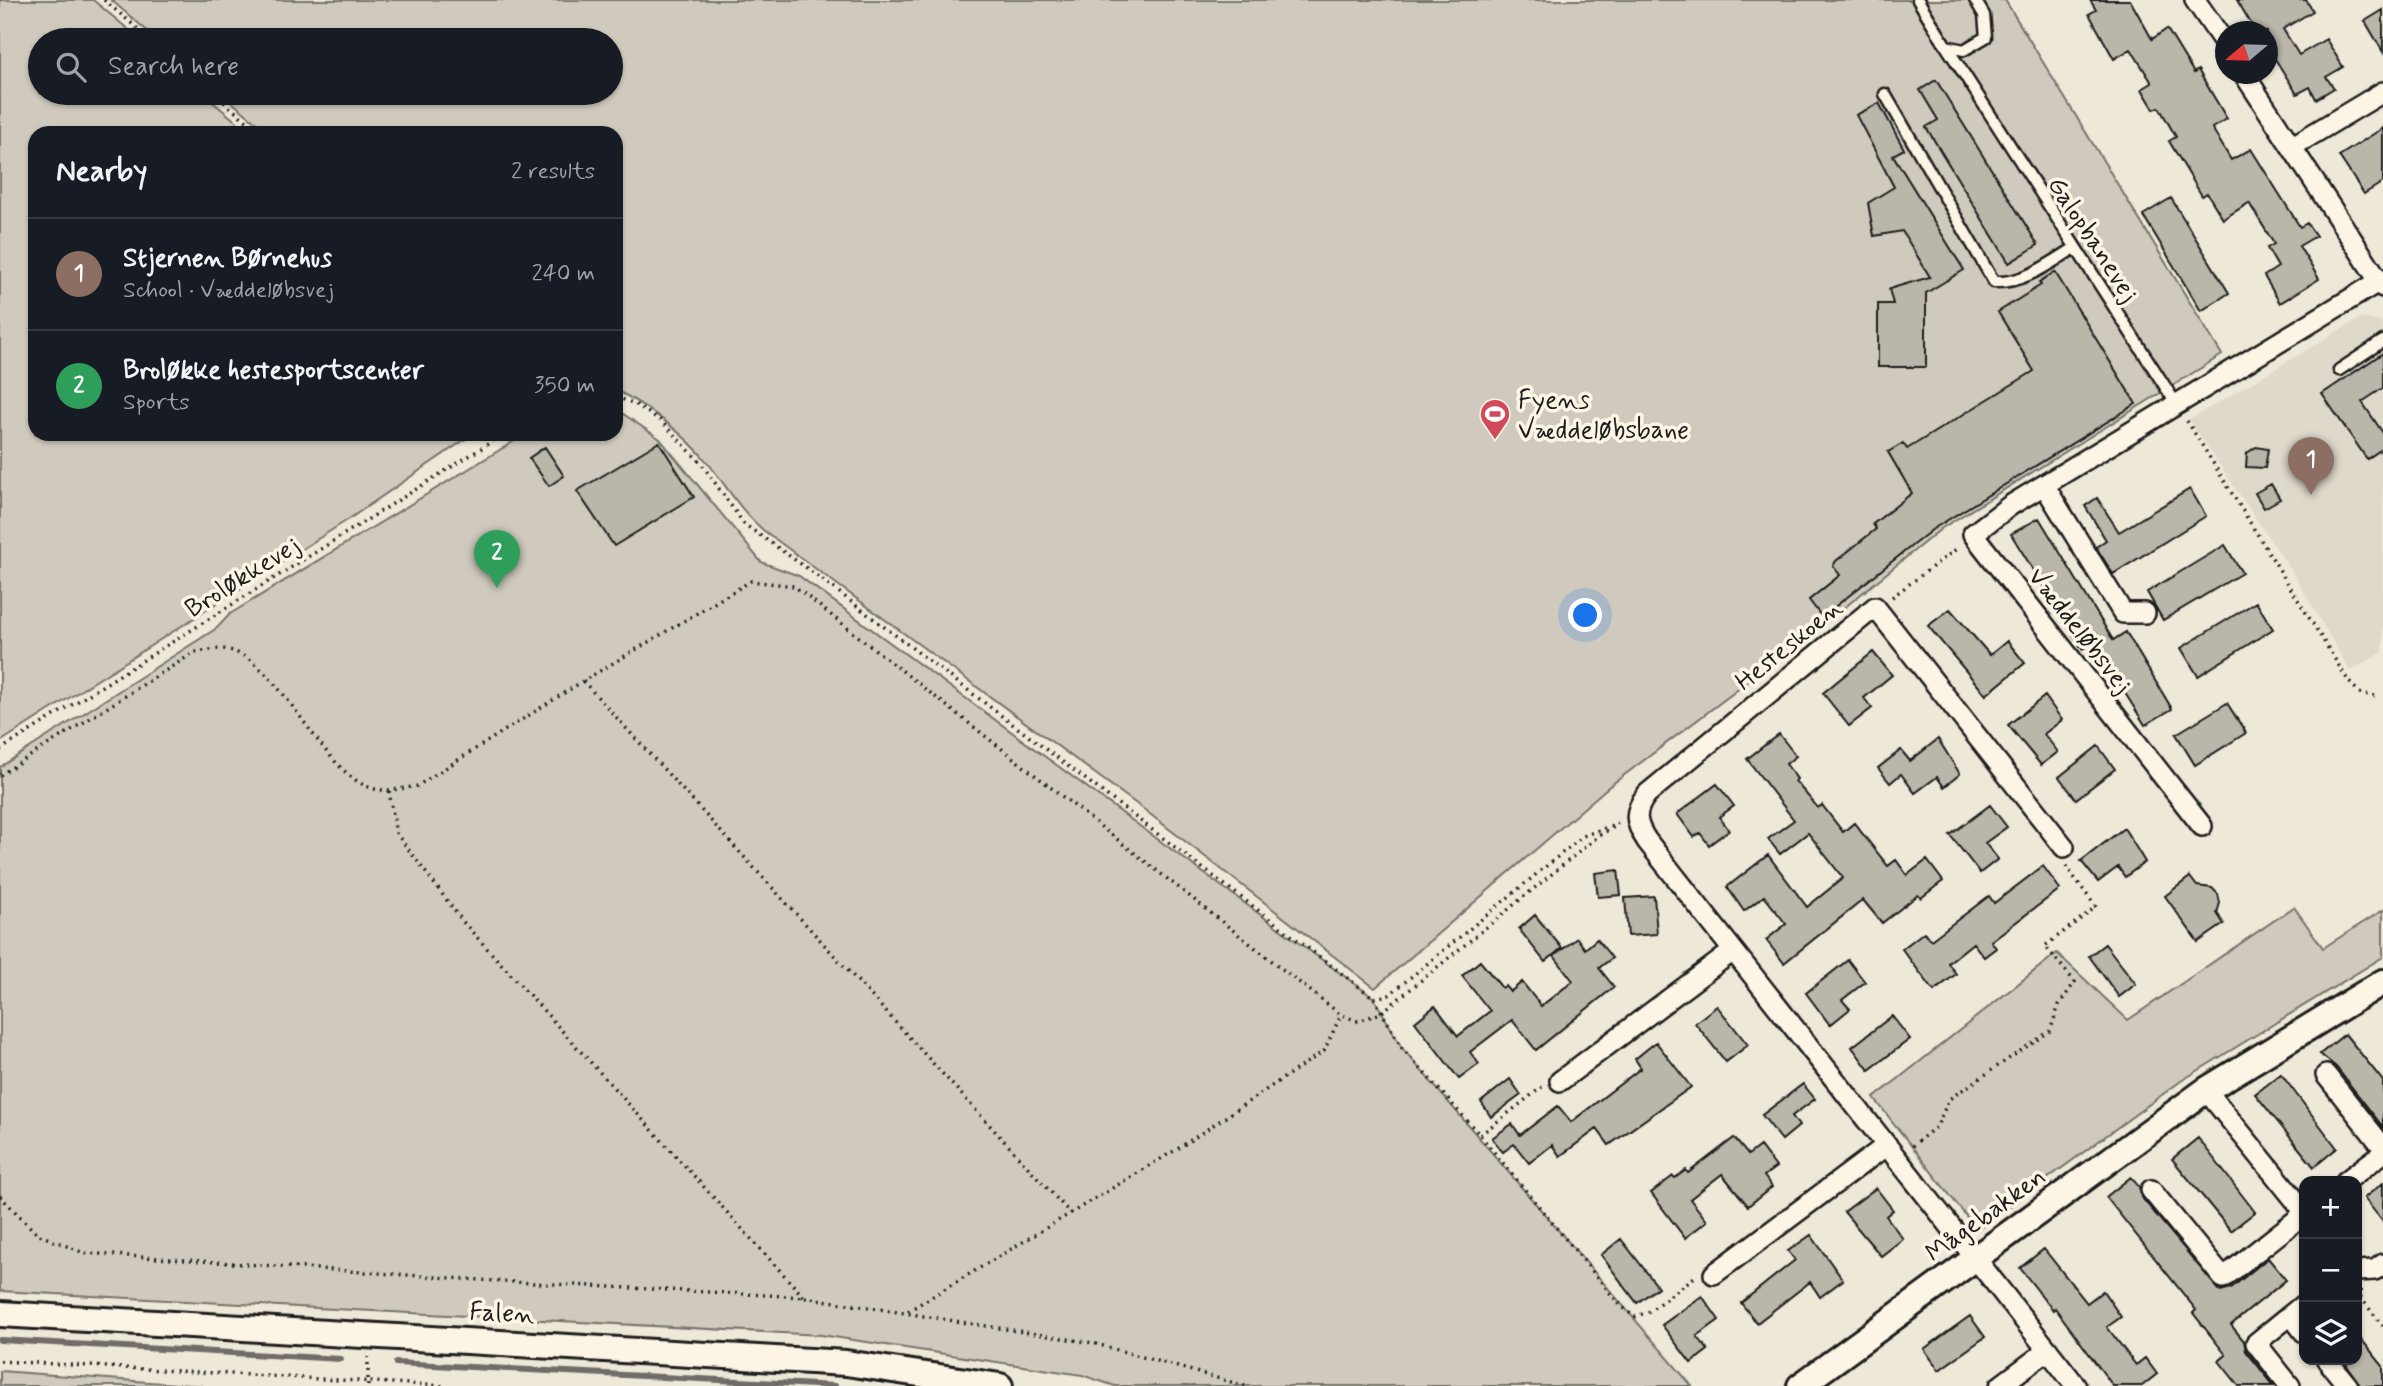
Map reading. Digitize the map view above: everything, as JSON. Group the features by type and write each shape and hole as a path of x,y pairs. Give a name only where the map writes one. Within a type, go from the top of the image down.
{"street":[{"path":"2195,0 2215,31"},
{"path":"1973,534 2011,505 2382,282 2251,84"},
{"path":"2293,146 2383,92"},
{"name":"Væddeløbsvej","path":"2044,485 2123,613 2146,613"},
{"name":"Væddeløbsvej","path":"1973,534 2202,826"},
{"name":"Hesteskoen","path":"1635,816 1638,805 1647,794 1875,607 2064,847"},
{"path":"1635,816 1647,841 2076,1386"},
{"path":"1560,1081 1733,951"},
{"name":"Mågebakken","path":"1800,1386 2206,1090 2383,980"},
{"path":"2326,1075 2383,1147"},
{"path":"2206,1090 2299,1206"},
{"path":"1714,1274 1892,1152"},
{"path":"2353,1176 2383,1153"},
{"path":"2151,1190 2223,1278 2299,1216"},
{"path":"2362,1272 2375,1270 2383,1264"},
{"path":"2290,1386 2256,1343 2297,1310"},
{"name":"Falen","path":"0,1314 846,1363 1000,1386"},
{"path":"2000,1386 2048,1350"},
{"path":"2331,1365 2348,1386"}],"lane":[{"name":"Galopbanevej","path":"1918,0 1975,96 2177,405"},
{"path":"1946,46 1964,50 1986,37 1984,15 1975,0"},
{"path":"1885,94 1994,282 2008,283 2033,273 2075,247"},
{"path":"2339,370 2383,341"}],"path":[{"path":"104,0 137,28"},
{"path":"227,105 253,126"},
{"path":"623,400 635,404 682,440 744,524 1374,998 1402,1048 1480,1135 1620,1305 1635,1317 1648,1312 1701,1272 1714,1274"},
{"path":"2177,405 2349,682 2360,693 2375,696"},
{"name":"Broløkkevej","path":"0,750 493,441"},
{"path":"1875,607 1905,589 1973,534"},
{"path":"0,775 195,652 224,649 258,666 345,772 365,786 389,791 417,786 583,681 751,581 794,586 1341,1016 1358,1021 1381,1013 1601,834 1635,816"},
{"path":"583,681 1070,1213"},
{"path":"389,791 396,834 464,923 804,1297"},
{"path":"1374,998 1389,995 1583,836 1635,816"},
{"path":"1892,1152 1937,1126 1949,1100 2050,1031 2059,1005 2075,982 2045,946 2096,907 2061,859 2064,847"},
{"path":"907,1312 1179,1148 1324,1051 1341,1016"},
{"path":"1480,1135 1549,1082 1560,1081"},
{"path":"0,1196 37,1234 84,1253 495,1281 804,1297 1093,1343 1245,1386"},
{"path":"2362,1299 2383,1325"},
{"path":"368,1384 369,1335"},
{"path":"0,1361 368,1384 446,1386"}],"shaded area":[{"path":"0,0 93,0 127,28 28,28 28,105 216,105 242,126 28,126 28,441 463,441 349,519 0,742"},
{"name":"Fyens Væddeløbsbane","path":"111,0 2005,0 2222,355 1942,528 1817,630 1607,788 1375,988 1142,808 763,530 740,506 688,441 654,413 623,394 623,126 261,126 235,105 623,105 623,28 144,28"},
{"path":"2360,318 2383,322 2383,652 2350,671 2291,570 2189,420"},
{"path":"623,414 660,439 761,562 799,576 1374,998 1402,1048 1692,1386 1115,1386 1082,1375 821,1335 0,1291 0,767 217,628 230,614 514,441 623,441"},
{"path":"2294,907 2323,948 2383,910 2383,957 2181,1081 1977,1230 1874,1098 2057,953 2128,1020"},
{"path":"0,1371 203,1386 0,1386"}],"building":[{"path":"2090,0 2130,0 2152,39 2167,29 2194,73 2198,70 2227,119 2212,128 2231,160 2251,149 2300,227 2307,223 2316,236 2299,246 2319,279 2280,303 2264,276 2278,267 2267,248 2274,244 2249,203 2223,219 2207,193 2202,196 2169,141 2176,137 2159,107 2154,109 2142,89 2152,83 2131,49 2114,59 2089,14 2096,10"},
{"path":"2237,0 2306,0 2313,11 2283,29 2299,55 2326,39 2343,67 2326,77 2334,88 2316,99 2310,87 2297,94 2278,64 2278,21 2249,21"},
{"path":"2383,10 2383,52 2365,21"},
{"path":"1936,80 2038,245 2009,263 1926,127 1938,120 1920,90"},
{"path":"1879,103 1904,149 1893,155 1964,270 1926,293 1926,367 1878,367 1878,304 1893,304 1889,289 1930,277 1902,231 1874,236 1868,203 1894,187 1856,115"},
{"path":"2383,128 2383,182 2364,194 2339,156"},
{"path":"2171,198 2229,293 2201,311 2143,215"},
{"path":"2055,272 2136,404 1933,529 1822,617 1809,600 1840,575 1833,566 1836,561 1876,529 1873,524 1912,493 1888,452 1903,443 1907,449 2034,371 1998,312 2041,285 2039,282"},
{"path":"2383,353 2383,388 2362,402 2383,433 2383,448 2367,459 2322,394"},
{"path":"659,442 694,497 614,546 577,491"},
{"path":"545,447 564,476 549,486 529,458"},
{"path":"2256,447 2268,449 2265,468 2246,467 2247,453"},
{"path":"2271,484 2280,499 2264,508 2255,493"},
{"path":"2190,489 2206,516 2113,574 2096,547 2106,540 2085,506 2097,498 2119,532"},
{"path":"2039,518 2113,640 2126,632 2172,709 2145,725 2093,642 2082,649 2011,534"},
{"path":"2225,545 2242,573 2163,620 2147,592"},
{"path":"2256,602 2273,629 2198,676 2181,648"},
{"path":"1950,609 1990,655 2007,641 2025,663 1986,695 1928,626"},
{"path":"1873,652 1892,675 1864,698 1872,708 1849,726 1823,693"},
{"path":"2045,696 2062,720 2044,734 2058,752 2041,765 2008,725"},
{"path":"2227,703 2246,733 2195,765 2176,734"},
{"path":"1779,734 1796,756 1786,764 1797,779 1795,781 1818,808 1822,805 1843,832 1854,823 1888,866 1896,860 1907,875 1927,860 1943,881 1921,898 1918,895 1882,923 1863,900 1784,963 1766,940 1786,924 1764,896 1744,911 1727,887 1768,855 1807,907 1843,878 1808,833 1780,854 1768,839 1794,820 1747,759"},
{"path":"1938,739 1960,774 1944,787 1937,777 1915,793 1901,774 1890,783 1878,768 1901,750 1910,761"},
{"path":"2098,746 2115,769 2076,799 2059,777"},
{"path":"1717,784 1734,806 1719,817 1729,830 1709,845 1700,833 1694,837 1677,814"},
{"path":"1990,805 2007,827 1985,843 1998,859 1980,873 1950,835"},
{"path":"2124,828 2145,862 2125,877 2118,867 2098,882 2081,861"},
{"path":"2043,866 2060,889 1991,941 1996,948 1984,957 1973,943 1948,963 1956,974 1934,991 1902,949 1924,932 1931,940 1989,896 1994,903"},
{"path":"1618,870 1621,895 1598,897 1595,873"},
{"path":"2190,877 2197,886 2212,888 2218,894 2220,903 2217,913 2224,924 2198,942 2165,896"},
{"path":"1654,896 1657,934 1628,936 1625,898"},
{"path":"1535,915 1562,948 1545,962 1519,929"},
{"path":"1577,938 1585,949 1597,939 1612,958 1599,968 1614,987 1536,1050 1512,1020 1470,1052 1479,1064 1459,1079 1415,1022 1435,1006 1458,1036 1490,1011 1462,976 1480,961 1502,988 1505,986 1510,992 1522,982 1541,1006 1573,981 1554,956"},
{"path":"2105,944 2136,984 2119,997 2089,956"},
{"path":"1848,960 1865,982 1842,1000 1850,1009 1830,1025 1806,993"},
{"path":"1717,1006 1748,1045 1726,1062 1695,1023"},
{"path":"1892,1016 1910,1039 1869,1070 1852,1047"},
{"path":"2345,1034 2383,1081 2383,1127 2336,1067 2320,1054"},
{"path":"1656,1042 1691,1087 1609,1145 1597,1129 1560,1156 1552,1145 1529,1163 1514,1144 1503,1152 1492,1138 1512,1124 1520,1135 1558,1106 1571,1122 1641,1068 1635,1059"},
{"path":"2281,1074 2337,1148 2314,1167 2255,1094"},
{"path":"1510,1079 1521,1095 1491,1117 1481,1102"},
{"path":"1803,1084 1815,1099 1792,1116 1799,1126 1782,1140 1762,1115"},
{"path":"1734,1138 1748,1155 1760,1146 1776,1167 1764,1176 1772,1187 1748,1206 1722,1174 1690,1199 1707,1221 1685,1238 1651,1193 1673,1176 1675,1178 1686,1170 1688,1173"},
{"path":"2198,1138 2255,1212 2231,1231 2172,1159"},
{"path":"2131,1177 2139,1187 2142,1198 2220,1291 2231,1288 2268,1258 2286,1280 2231,1325 2244,1341 2246,1351 2274,1386 2239,1386 2219,1361 2226,1355 2193,1313 2196,1310 2106,1197"},
{"path":"2383,1183 2383,1222 2364,1198"},
{"path":"1876,1188 1893,1210 1886,1216 1903,1239 1881,1256 1844,1212"},
{"path":"1811,1235 1843,1280 1820,1297 1810,1282 1757,1323 1741,1303 1795,1260 1788,1251"},
{"path":"1621,1239 1658,1287 1637,1303 1601,1255"},
{"path":"2044,1249 2087,1303 2103,1291 2121,1317 2107,1327 2136,1365 2145,1358 2157,1374 2142,1386 2113,1386 2055,1308 2053,1310 2020,1268"},
{"path":"1702,1296 1719,1320 1697,1336 1708,1350 1691,1363 1662,1325"},
{"path":"1970,1316 1985,1337 1939,1370 1924,1349"},
{"path":"2362,1340 2383,1366 2383,1386 2360,1386 2347,1365 2362,1365"}],"waterway":[{"path":"0,1340 341,1359"},
{"path":"396,1363 835,1386"}],"place":[{"name":"Fyens Væddeløbsbane","path":"1495,441"},
{"name":"Stjernen Børnehus","path":"2311,495"},
{"name":"Broløkke hestesportscenter","path":"497,588"}]}
